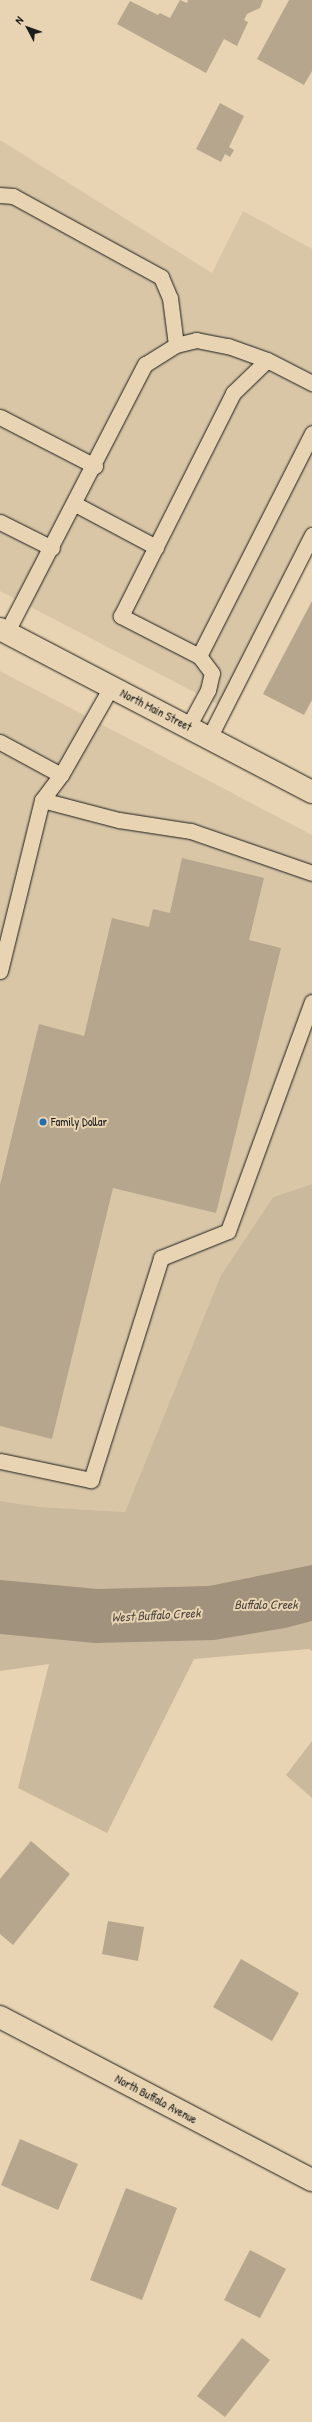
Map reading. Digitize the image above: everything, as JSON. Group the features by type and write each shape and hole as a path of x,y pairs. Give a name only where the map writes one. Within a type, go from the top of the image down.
{"main road":[{"name":"North Main Street","path":"3,631 312,792"},
{"name":"North Buffalo Avenue","path":"0,2017 312,2180"}],"lane":[{"path":"0,195 13,196 161,277 170,298 176,345"},
{"path":"3,631 52,548 146,364 176,345 196,340 228,346 267,360 312,383"},
{"path":"188,727 208,690 212,673 199,656 120,616 233,393 267,360"},
{"path":"0,417 95,466"},
{"path":"199,656 312,433"},
{"path":"75,504 156,547"},
{"path":"0,522 52,548"},
{"path":"209,738 312,535"},
{"path":"0,971 42,800 61,775 111,687"},
{"path":"0,742 61,775"},
{"path":"42,800 120,820 191,831 312,873"},
{"path":"0,1461 91,1480 161,1258 228,1231 312,1002"}],"shaded area":[{"path":"0,140 212,273 243,211 312,249 312,522 219,705 0,591"},
{"path":"0,671 312,835 312,1184 273,1197 221,1275 125,1512 41,1507 0,1501"},
{"path":"312,1184 312,1651 309,1649 194,1659 107,1833 18,1788 49,1664 0,1671 0,1501 41,1507 125,1512 221,1275 273,1197"},
{"path":"312,1741 312,1798 286,1775"}],"water":[{"name":"Buffalo Creek","path":"312,1565 312,1621 285,1628 214,1640 95,1643 0,1634 0,1580 98,1589 209,1586"}],"building":[{"path":"180,0 187,3 188,0 263,0 260,8 247,14 244,20 248,22 237,46 224,39 206,73 117,24 130,1 158,15 160,13 170,18"},
{"path":"289,0 312,0 312,71 304,85 257,59"},
{"path":"220,103 244,116 229,147 234,150 230,157 225,154 221,162 196,149"},
{"path":"312,601 312,700 304,715 263,694"},
{"path":"182,858 264,878 249,940 281,948 216,1213 113,1188 52,1439 0,1426 0,1185 39,1024 84,1036 112,918 149,927 153,909 170,913"},
{"path":"31,1841 70,1874 13,1945 0,1934 0,1879"},
{"path":"108,1921 144,1927 138,1961 102,1954"},
{"path":"241,1959 299,1993 272,2041 213,2007"},
{"path":"20,2139 78,2164 58,2210 1,2185"},
{"path":"126,2188 177,2208 142,2300 90,2280"},
{"path":"250,2250 286,2269 260,2318 224,2300"},
{"path":"242,2338 270,2360 225,2417 197,2396"}],"place":[{"name":"Family Dollar","path":"43,1122"}],"water label":[{"name":"West Buffalo Creek","path":"156,1615"}]}
